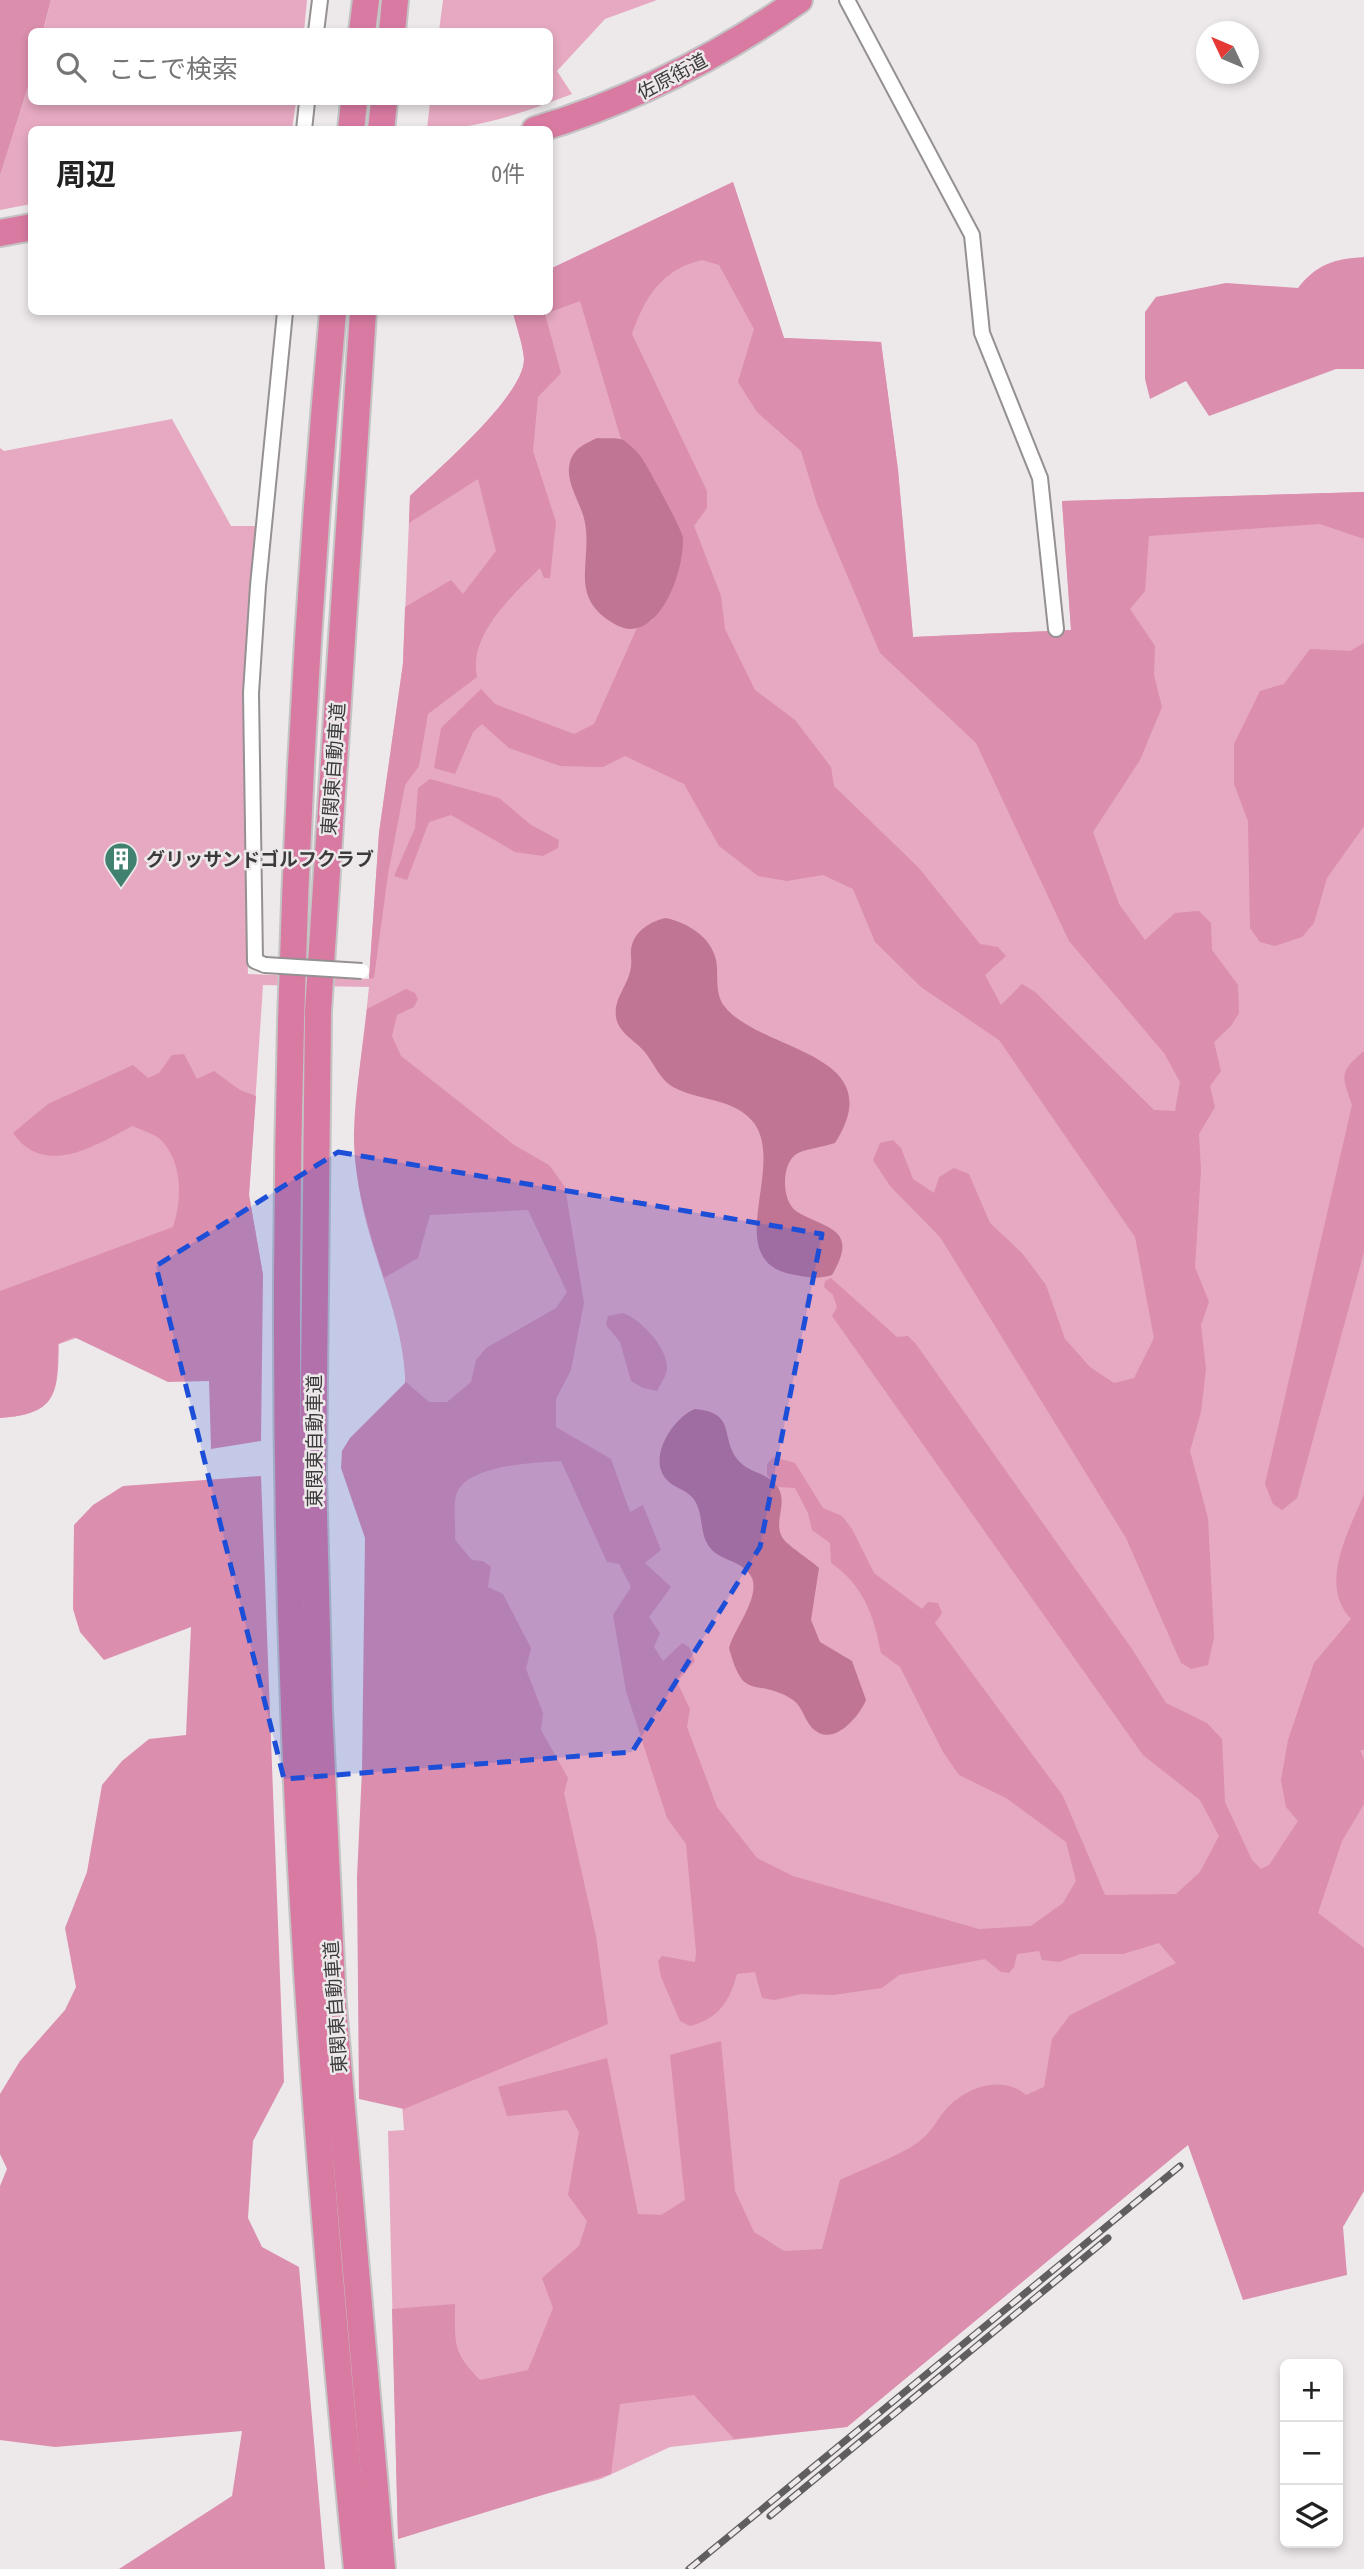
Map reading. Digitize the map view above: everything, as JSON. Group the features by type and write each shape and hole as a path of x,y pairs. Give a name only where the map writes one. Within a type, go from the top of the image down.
{"highway":[{"path":"362,28 366,0"},
{"path":"392,28 395,0"},
{"name":"佐原街道","path":"548,126 604,109 684,72 799,0"},
{"path":"351,126 354,105"},
{"path":"381,126 384,105"},
{"path":"0,233 28,228"},
{"name":"東関東自動車道","path":"333,315 301,750 291,984 288,1460 294,1709 308,2004 334,2344 358,2569"},
{"name":"東関東自動車道","path":"363,315 318,1012 313,1474 319,1709 334,2006 382,2569"}],"street":[{"path":"316,28 320,0"},
{"path":"847,0 972,235 982,333 1040,478 1056,629"},
{"path":"304,126 307,105"},
{"path":"285,315 258,586 251,693 255,961 265,965 362,971"}],"highlighted area":[{"path":"338,1152 822,1234 760,1547 632,1752 284,1779 156,1266"}],"shaded area":[{"path":"0,0 51,0 44,28 28,28 28,87 0,176"},
{"path":"51,0 307,0 304,28 44,28"},
{"path":"443,0 657,0 605,19 557,71 572,94 553,101 553,28 439,28"},
{"path":"28,87 28,105 296,105 292,126 28,126 28,205 0,210 0,176"},
{"path":"430,105 542,105 482,123 427,126"},
{"name":"グリッサンドゴルフクラブ","path":"733,182 784,338 881,342 898,470 913,637 1071,630 1062,501 1364,492 1364,1998 847,2427 670,2447 601,2479 487,2510 398,2539 388,2131 404,2130 383,1852 393,1444 403,1401 405,1376 397,1325 367,1224 357,1173 357,1103 369,987 263,985 249,1195 263,1275 59,1344 57,1376 51,1398 33,1412 0,1418 0,448 4,451 172,419 231,526 256,526 248,638 245,750 248,974 369,979 379,833 403,663 410,496 458,451 510,392 520,374 524,359 514,315 553,315 553,268"},
{"path":"733,182 784,338 881,342 898,470 913,637 1071,630 1062,501 1364,492 1364,539 1320,524 1149,536 1145,591 1130,609 1155,646 1154,675 1162,707 1140,760 1093,832 1119,904 1145,940 1175,913 1199,911 1211,923 1212,950 1238,985 1239,1013 1231,1026 1214,1042 1221,1071 1210,1086 1215,1107 1199,1134 1201,1170 1195,1267 1209,1302 1201,1325 1206,1369 1201,1412 1190,1451 1208,1518 1214,1637 1208,1665 1191,1669 1181,1663 1126,1538 940,1237 890,1186 873,1160 880,1143 893,1140 901,1148 913,1179 934,1193 939,1177 954,1168 969,1174 990,1223 1022,1253 1046,1285 1065,1339 1090,1367 1114,1383 1134,1378 1154,1338 1135,1237 999,1040 921,987 875,942 853,889 823,875 787,881 758,876 719,846 684,784 625,756 603,767 560,766 509,748 482,724 473,732 455,774 434,768 441,728 481,689 495,704 574,734 594,724 637,628 653,620 653,482 640,455 621,439 580,301 553,311 553,268","holes":["702,260 719,265 754,329 738,382 757,412 801,451 817,504 880,653 976,743 1069,941 1164,1053 1180,1082 1175,1111 1154,1110 1035,992 1022,984 1001,1005 985,975 1006,956 998,947 980,944 918,867 834,786 831,767 795,720 755,690 725,629 721,596 694,526 707,508 707,491 632,334 643,308 657,286 676,270"]},
{"path":"1364,257 1364,369 1336,369 1209,416 1186,381 1150,399 1145,379 1145,312 1156,297 1226,283 1298,288 1312,273 1327,264"},
{"path":"514,315 545,315 561,373 538,397 533,451 556,522 550,578 544,578 540,568 506,603 479,646 477,677 428,714 419,766 405,785 388,874 374,978 369,979 379,833 403,664 405,607 451,580 463,594 496,551 478,479 409,523 410,496 458,451 510,392 520,374 524,359"},
{"path":"597,438 623,440 639,454 683,538 677,577 665,603 648,623 633,629 618,626 596,610 586,588 585,523 571,485 569,470 577,450"},
{"path":"1364,643 1364,826 1327,878 1314,923 1302,937 1275,946 1260,942 1250,928 1248,821 1234,784 1234,744 1260,691 1284,684 1310,649 1350,651"},
{"path":"430,779 499,798 531,825 559,840 558,848 543,856 515,852 451,815 429,822 407,880 394,876 415,828 418,788"},
{"path":"666,918 690,927 709,944 716,960 719,996 725,1007 742,1022 815,1058 835,1072 847,1090 848,1113 835,1143 798,1153 788,1164 785,1181 791,1206 806,1217 835,1231 840,1238 840,1259 832,1275 816,1278 801,1276 770,1265 760,1250 757,1231 763,1163 762,1141 754,1123 738,1109 671,1086 617,1022 616,1009 629,974 633,942 646,926"},
{"path":"406,989 415,993 418,999 414,1007 397,1015 392,1036 401,1056 514,1145 549,1165 565,1187 584,1303 571,1370 556,1399 556,1427 611,1459 630,1512 643,1505 661,1550 645,1563 671,1587 649,1617 660,1633 654,1647 663,1661 682,1643 689,1647 695,1661 677,1682 690,1709 687,1727 717,1807 757,1858 793,1876 979,1929 1031,1926 1063,1903 1076,1881 1066,1842 1006,1798 959,1775 943,1752 900,1667 881,1653 875,1626 865,1602 851,1581 831,1563 830,1543 812,1530 808,1513 795,1488 778,1487 767,1475 767,1464 773,1457 795,1463 823,1508 842,1516 852,1529 874,1573 922,1609 928,1602 938,1603 942,1613 935,1623 1063,1796 1105,1895 1176,1894 1200,1872 1219,1836 1200,1800 1143,1755 832,1316 837,1307 833,1295 824,1287 825,1281 831,1278 897,1337 908,1336 916,1344 1132,1649 1166,1703 1207,1723 1222,1739 1225,1802 1252,1860 1261,1869 1269,1865 1298,1821 1286,1807 1281,1780 1288,1740 1314,1663 1351,1619 1341,1605 1337,1574 1345,1541 1364,1494 1364,1750 1360,1750 1364,1759 1364,1804 1342,1841 1318,1913 1364,1948 1364,2191 1343,2227 1347,2275 1243,2300 1188,2145 847,2427 734,2439 694,2395 620,2404 611,2474 398,2539 392,2309 455,2304 457,2346 464,2362 480,2380 528,2370 553,2308 542,2278 579,2246 587,2221 568,2195 579,2132 567,2110 507,2116 498,2087 607,2058 638,2214 661,2215 685,2200 670,2055 721,2041 735,2191 754,2232 784,2251 822,2249 840,2180 915,2144 949,2106 976,2088 1007,2085 1026,2095 1044,2087 1052,2039 1070,2015 1176,1963 1159,1943 1123,1954 1080,1954 1059,1962 1042,1960 1039,1951 1017,1954 1014,1967 1009,1973 1001,1972 985,1959 899,1975 882,1988 833,1995 801,1994 774,2000 762,1998 755,1972 737,1974 727,2000 709,2019 690,2026 680,2021 661,1977 658,1961 662,1956 695,1962 686,1844 667,1818 626,1691 613,1615 631,1587 619,1564 607,1562 561,1461 502,1467 472,1477 462,1485 455,1501 455,1540 472,1560 483,1561 491,1567 488,1587 503,1594 531,1648 526,1669 543,1713 541,1730 568,1778 564,1793 596,1936 608,2024 404,2109 359,2099 357,1877 362,1770 365,1538 341,1468 342,1451 350,1438 406,1382 429,1402 447,1402 471,1382 476,1360 486,1348 556,1308 567,1292 528,1210 430,1215 418,1258 384,1278 356,1169 354,1132 357,1086 367,1009"},
{"path":"1364,1051 1364,1252 1297,1498 1282,1510 1273,1504 1265,1484 1352,1105 1344,1075 1350,1064"},
{"path":"184,1054 197,1079 214,1071 240,1090 256,1096 249,1195 263,1275 261,1441 211,1449 209,1381 168,1382 74,1337 58,1344 55,1388 43,1406 19,1416 0,1418 0,1291 173,1227 179,1194 177,1171 169,1150 156,1136 132,1126 86,1149 55,1156 39,1154 25,1146 13,1133 48,1104 133,1065 148,1078 159,1073 172,1055"},
{"path":"623,1313 638,1321 664,1353 667,1370 657,1391 643,1388 631,1381 620,1342 606,1325 608,1316"},
{"path":"695,1409 718,1416 726,1429 730,1446 742,1464 769,1478 777,1486 782,1499 779,1524 782,1537 819,1568 811,1620 820,1642 852,1661 866,1700 857,1716 834,1734 817,1732 797,1703 777,1692 751,1686 740,1676 734,1665 729,1648 750,1604 754,1586 752,1578 744,1568 718,1555 708,1546 695,1501 689,1494 669,1482 661,1470 661,1449 666,1439 679,1420"},
{"path":"261,1476 284,2082 253,2141 248,2218 262,2247 299,2267 325,2569 119,2569 232,2496 242,2431 55,2447 0,2440 0,2186 7,2169 0,2154 0,2094 20,2061 65,2010 76,1987 65,1928 87,1872 102,1785 122,1761 149,1739 186,1735 191,1627 104,1660 80,1632 73,1609 74,1525 93,1505 123,1486"}],"railway":[{"path":"689,2569 1180,2166"},
{"path":"770,2516 1108,2238"}],"place":[{"name":"グリッサンドゴルフクラブ","path":"121,889"}]}
